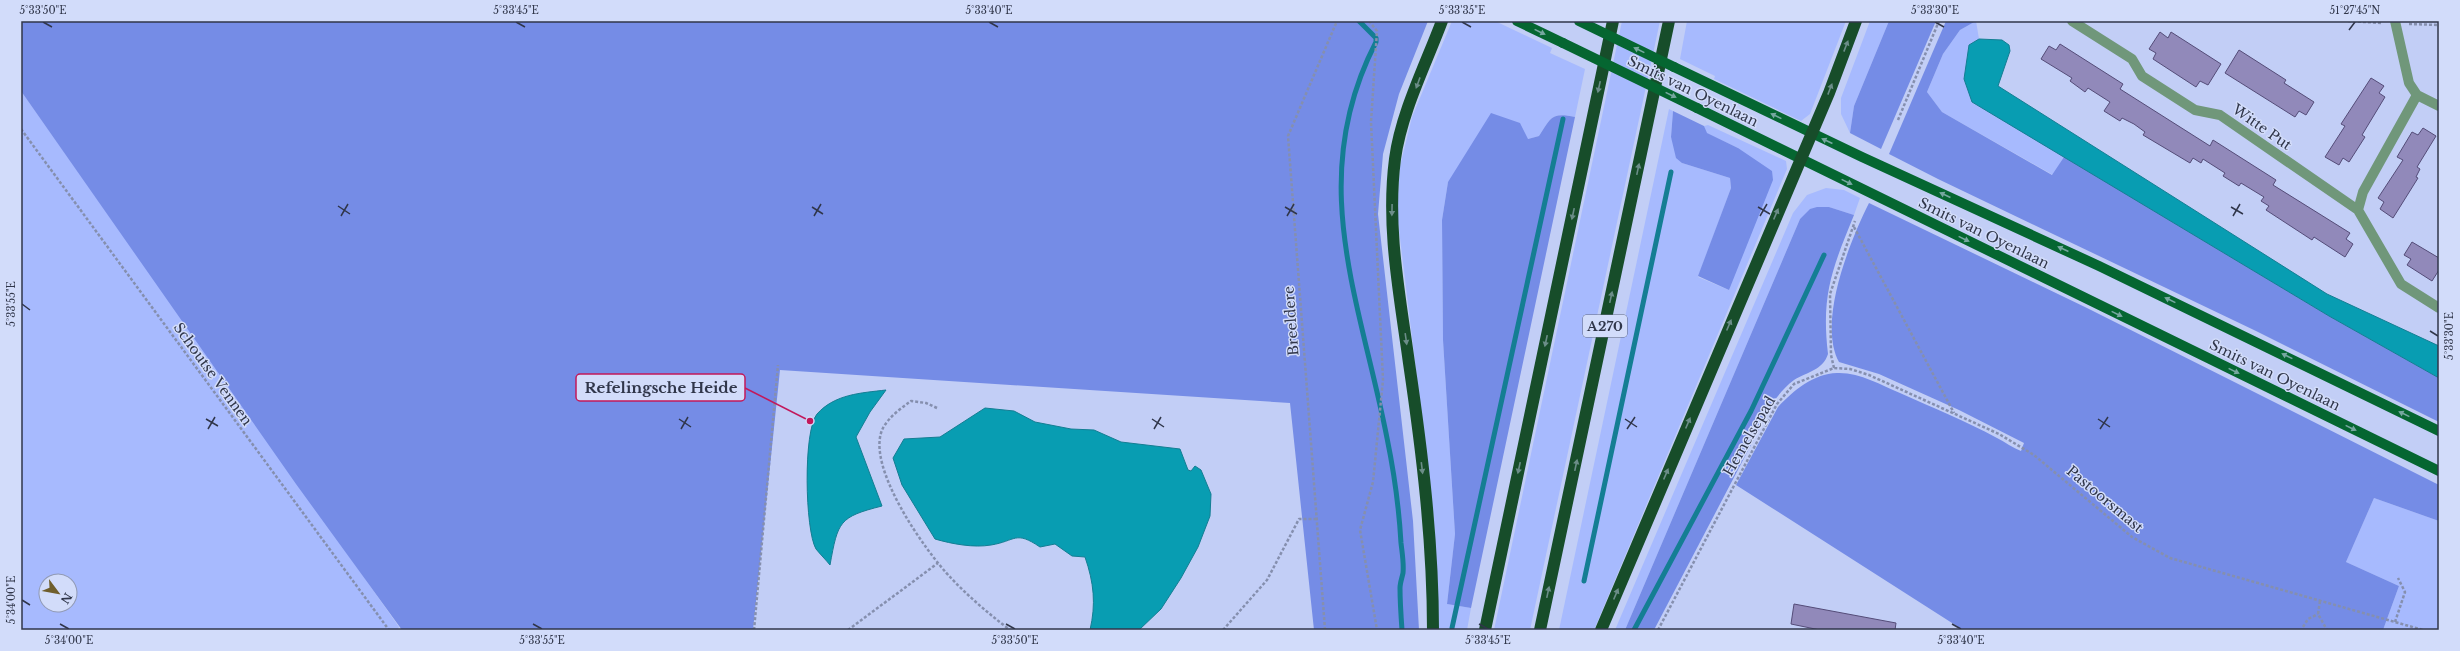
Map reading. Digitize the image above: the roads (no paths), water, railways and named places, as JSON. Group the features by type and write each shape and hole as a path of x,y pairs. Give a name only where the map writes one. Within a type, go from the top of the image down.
{"highway":[{"path":"1433,630 1425,497 1396,270 1392,227 1392,197 1395,158 1402,129 1442,21"},
{"path":"1485,630 1613,21"},
{"name":"A270","path":"1540,630 1669,21"},
{"path":"1601,630 1799,158 1811,133 1856,21"}],"main road":[{"name":"Smits van Oyenlaan","path":"1517,21 2439,471"},
{"name":"Smits van Oyenlaan","path":"1579,21 1811,133 2106,269 2439,431"}],"street":[{"name":"Witte Put","path":"2072,21 2132,59 2142,76 2195,110 2220,115 2358,210 2401,284 2439,308"},
{"path":"2395,21 2409,83 2417,95 2439,106"},
{"path":"2358,210 2363,192 2417,95"}],"waterway":[{"path":"1359,21 1376,38 1376,42 1355,93 1344,142 1341,191 1345,240 1353,288 1387,438 1396,490 1403,565 1400,588 1402,630"},
{"path":"1452,628 1563,119"},
{"path":"1584,581 1671,172"},
{"path":"1634,630 1751,411 1824,255"}],"place":[{"name":"Refelingsche Heide","path":"810,421"}]}
